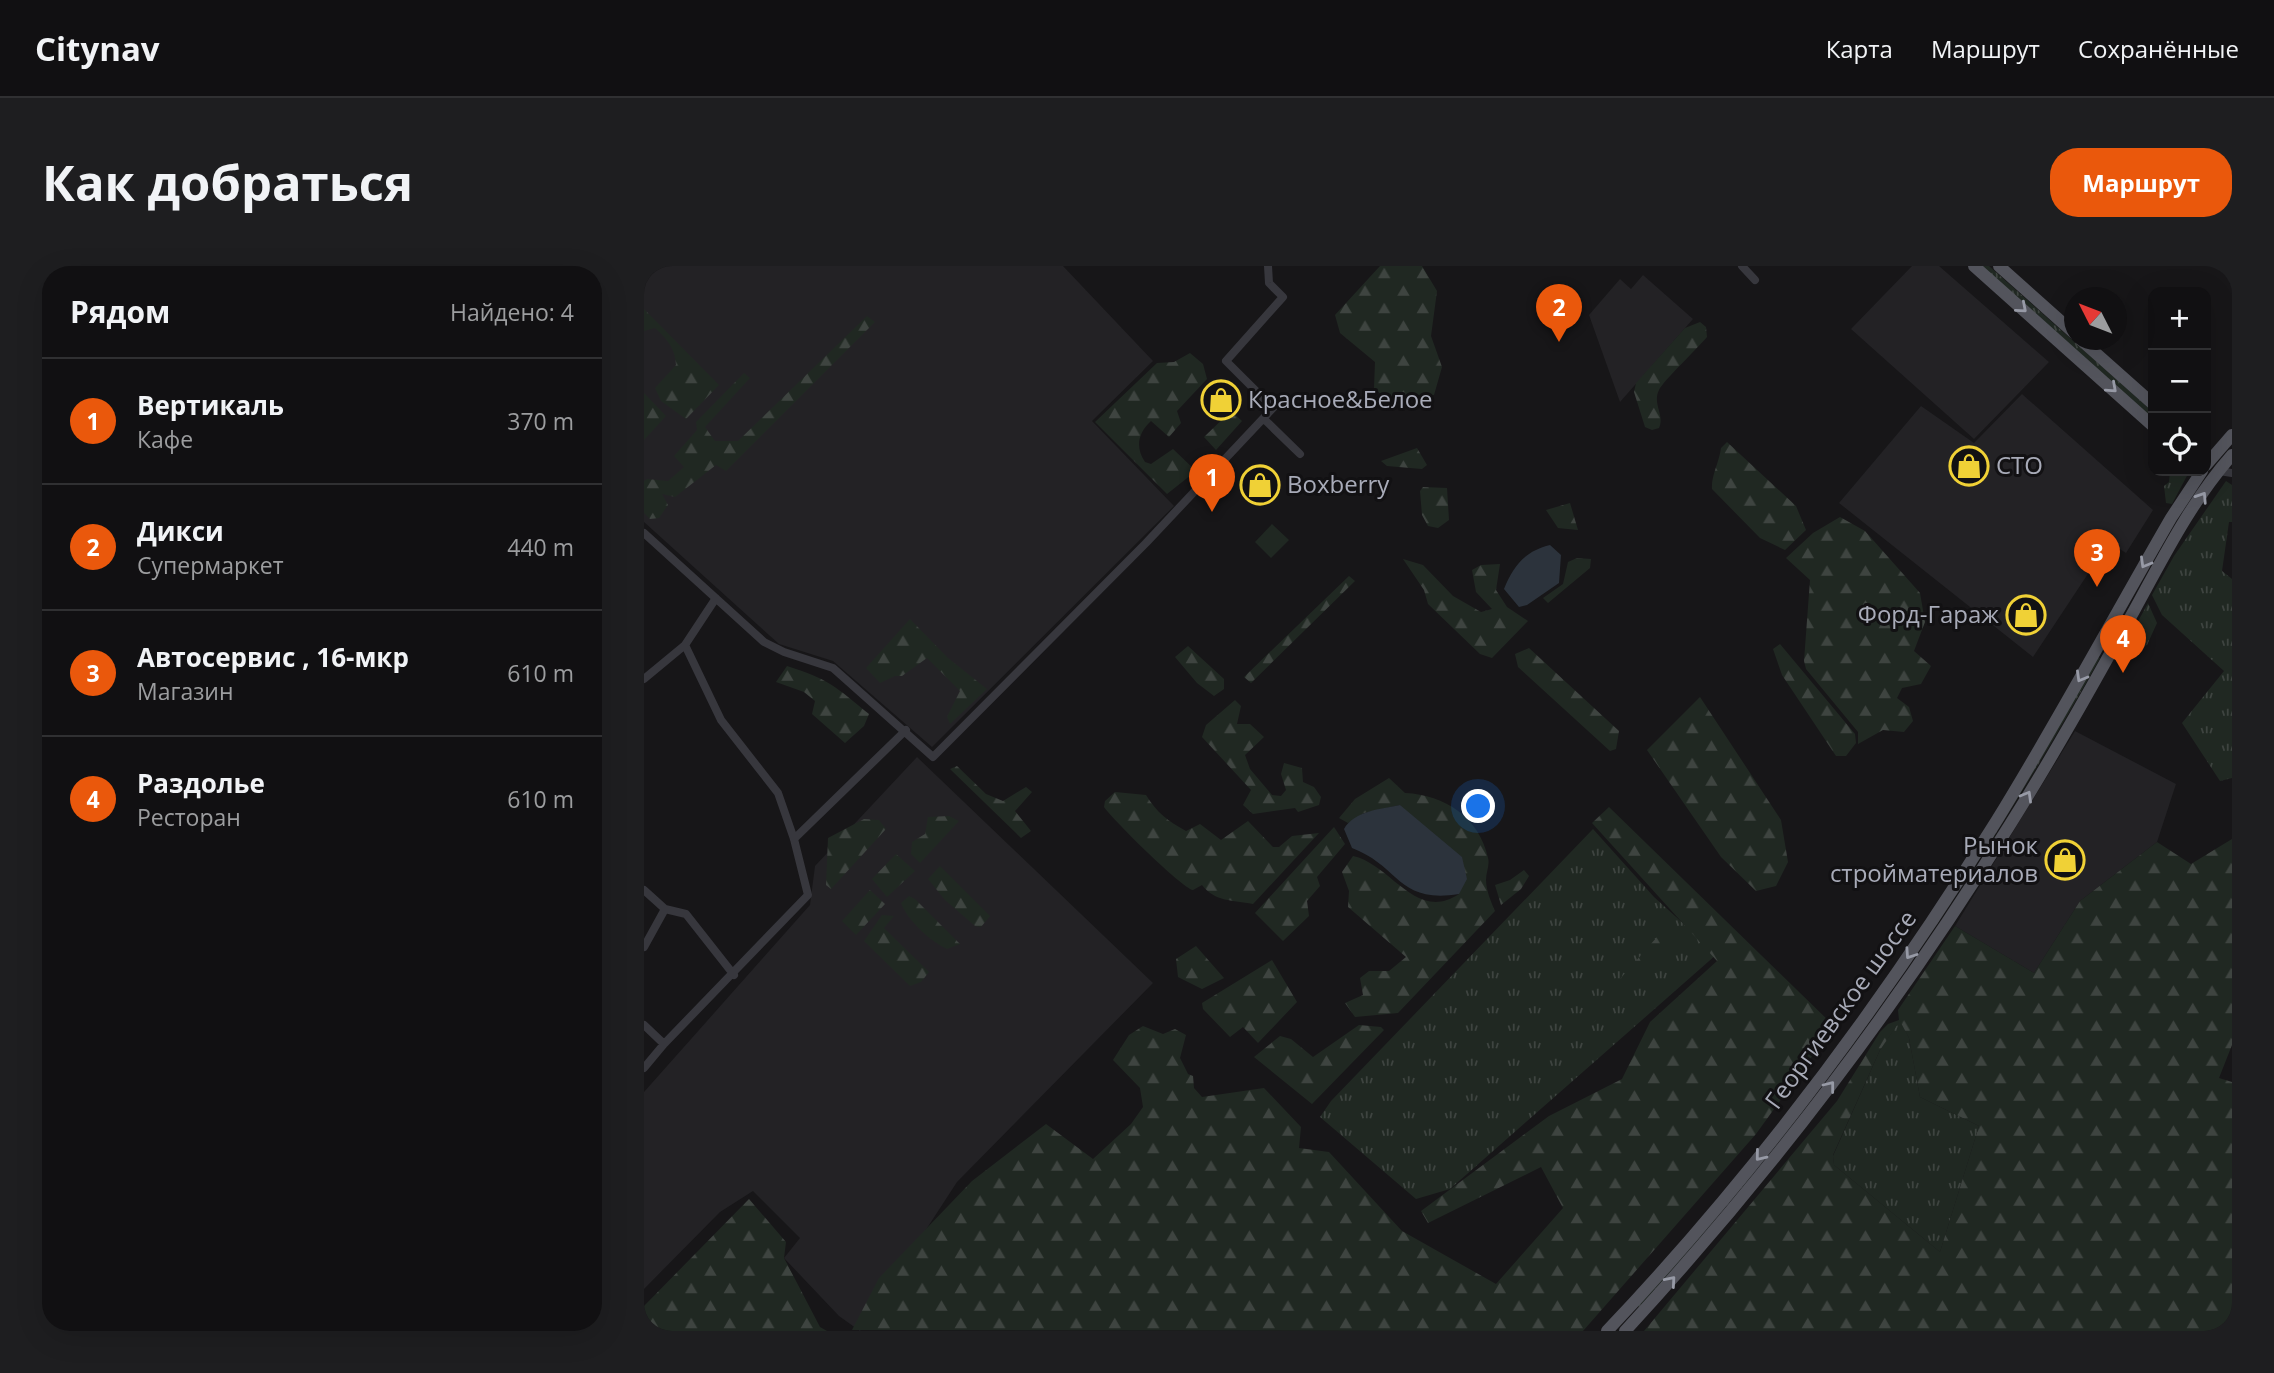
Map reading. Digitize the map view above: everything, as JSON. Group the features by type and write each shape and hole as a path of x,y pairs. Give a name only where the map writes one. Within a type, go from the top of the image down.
{"main road":[{"path":"1975,266 2148,422"},
{"path":"1999,266 2064,324"},
{"path":"2092,350 2148,400"},
{"path":"2212,465 2232,435"},
{"path":"2212,465 2231,459"},
{"name":"Георгиевское шоссе","path":"1607,1331 1742,1178 1884,991 1998,818 2171,518 2212,465"},
{"name":"Георгиевское шоссе","path":"1625,1331 1751,1186 1842,1071 1910,976 2011,823 2106,662 2212,465"}],"street":[{"path":"644,533 764,642 833,668 933,757 1273,408 1226,361 1283,297 1269,284 1268,266"},
{"path":"1742,266 1755,280"},
{"path":"1264,419 1300,454"},
{"path":"644,679 685,645 716,598"},
{"path":"644,1068 807,895 794,839 778,793 721,720 685,645"},
{"path":"2093,655 2104,653 2106,662"},
{"path":"794,839 905,730"},
{"path":"644,890 665,909 686,914 734,975"},
{"path":"644,947 665,909"},
{"path":"644,1025 664,1044"}],"shaded area":[{"path":"652,266 1063,266 1153,361 1092,421 1174,506 932,747 833,661 779,644 644,522 644,274"},
{"path":"1912,266 1939,266 2049,362 1974,439 1851,329"},
{"path":"1643,275 1693,319 1620,402 1589,315 1620,279 1631,289"},
{"path":"2022,394 2153,510 2126,553 2109,542 2033,657 1839,503 1921,406 1974,443"},
{"path":"1550,545 1561,555 1559,583 1527,605 1519,607 1504,589 1508,581 1527,555"},
{"name":"Рынок стройматериалов","path":"2075,731 2176,784 2157,842 2080,901 2034,973 1955,926"},
{"path":"917,757 1153,983 957,1182 860,1331 839,1316 784,1258 800,1238 753,1191 720,1212 644,1289 644,1092 810,905 815,866"},
{"path":"1400,805 1462,857 1467,879 1459,894 1439,896 1411,889 1380,864 1352,848 1344,829 1348,823 1369,812"}],"green space":[{"path":"1380,266 1422,266 1437,291 1431,336 1442,367 1434,395 1405,396 1393,405 1374,388 1375,362 1340,333 1335,315"},
{"path":"1982,266 1989,266 2064,333 2064,339"},
{"path":"644,309 719,385 686,419 661,401 655,388 676,365 670,344 663,336 655,328 644,331"},
{"path":"867,316 875,322 726,471 716,465 675,497 662,494 668,505 659,518 650,519 644,513 644,481 668,481 684,467 674,456 697,430 696,422 744,373 750,378 705,427 715,441 738,441"},
{"path":"1700,322 1706,327 1707,337 1659,390 1659,428 1652,430 1645,427 1634,392 1636,383 1685,328"},
{"path":"2076,350 2083,350 2148,408 2148,415"},
{"path":"1190,353 1203,364 1207,379 1177,411 1181,423 1169,437 1151,421 1139,440 1145,462 1151,464 1173,449 1196,471 1167,494 1095,422 1157,363 1174,362"},
{"path":"644,393 666,416 644,440"},
{"path":"1231,411 1242,421 1216,450 1204,437"},
{"path":"1727,442 1796,506 1806,530 1785,550 1760,538 1712,489 1721,448"},
{"path":"1417,448 1427,465 1422,469 1387,466 1381,461"},
{"path":"2170,476 2187,476 2172,504 2166,503 2164,486 2169,482"},
{"path":"2226,481 2232,485 2232,522 2229,522 2222,571 2232,579 2232,778 2220,781 2182,723 2224,671 2162,615 2152,595 2174,556"},
{"path":"1423,487 1447,488 1449,520 1438,528 1428,526 1422,515 1420,491"},
{"path":"1570,503 1578,530 1558,528 1546,510"},
{"path":"1840,517 1865,531 1920,593 1925,622 1914,651 1931,666 1921,684 1902,688 1897,698 1909,707 1913,721 1904,732 1883,730 1858,744 1858,732 1806,669 1804,661 1810,580 1786,558 1813,533"},
{"path":"1272,524 1289,540 1271,558 1255,542"},
{"path":"1577,558 1591,559 1590,568 1548,603 1543,598 1563,584 1568,562"},
{"path":"1403,559 1423,565 1453,596 1481,612 1492,609 1476,592 1472,570 1481,565 1500,564 1496,590 1507,607 1528,621 1492,658 1480,654 1428,604 1424,590"},
{"path":"1349,576 1355,581 1251,683 1244,677"},
{"path":"2148,603 2157,623 2147,645 2144,646 2129,638"},
{"path":"910,619 948,658 987,689 950,724 947,717 960,691 927,658 902,676 895,676 880,683 866,668"},
{"path":"1780,644 1855,734 1856,743 1846,756 1836,756 1782,675 1773,649"},
{"path":"1188,646 1224,679 1224,689 1214,696 1197,683 1175,657"},
{"path":"1529,648 1619,731 1616,749 1610,751 1518,667 1515,654"},
{"path":"2097,657 2100,658 1998,830 1888,996 1769,1155 1705,1232 1639,1307 1637,1306 1832,1070"},
{"path":"787,666 823,680 848,697 869,714 864,726 845,743 812,714 815,701 804,692 776,682"},
{"path":"1700,697 1781,820 1788,862 1776,886 1756,891 1721,857 1647,750"},
{"path":"1235,700 1241,706 1237,724 1250,724 1264,737 1245,755 1250,769 1272,795 1281,796 1286,790 1281,774 1284,763 1302,768 1303,782 1314,787 1321,797 1319,805 1298,812 1295,808 1253,814 1243,805 1251,790 1202,737 1206,725"},
{"path":"957,766 986,794 1003,801 1026,787 1032,792 1015,811 1031,831 1021,838 950,769"},
{"path":"1389,778 1405,793 1434,798 1458,811 1477,831 1488,858 1486,884 1495,911 1398,1013 1355,1017 1345,1003 1363,995 1360,978 1369,971 1389,971 1406,957 1348,907 1349,891 1342,872 1353,856 1380,869 1417,897 1444,901 1459,894 1400,805 1364,813 1348,823 1339,818 1355,799"},
{"path":"1115,792 1146,795 1159,812 1186,831 1200,824 1221,840 1248,821 1273,847 1279,847 1292,836 1319,833 1253,904 1232,901 1213,895 1202,885 1193,890 1163,867 1104,807 1105,801"},
{"path":"1609,807 1834,1026 1756,1134 1583,1331 852,1330 879,1278 972,1181 1046,1124 1093,1159 1131,1124 1143,1107 1140,1088 1113,1060 1129,1035 1143,1026 1163,1034 1175,1029 1186,1035 1180,1058 1188,1074 1193,1076 1194,1088 1202,1097 1264,1088 1301,1127 1299,1148 1329,1152 1402,1231 1496,1284 1563,1208 1541,1167 1428,1223 1421,1211 1549,1116 1622,1079 1650,1022 1717,961 1592,823"},
{"path":"949,816 959,821 920,863 911,854 912,842 925,834 928,817"},
{"path":"864,819 879,820 886,829 831,889 826,885 828,838"},
{"path":"1334,827 1345,844 1317,877 1320,886 1307,901 1309,916 1283,941 1255,913"},
{"path":"1593,829 1654,897 1717,954 1450,1189 1416,1199 1320,1117 1331,1101"},
{"path":"2232,839 2232,1045 2219,1078 2232,1082 2232,1331 1644,1331 1837,1101 1880,1032 1888,1024 1899,1020 1898,1010 1955,926 2034,973 2080,901 2157,842 2191,864","holes":["1900,1021 1909,1038 1920,1097 1979,1126 1940,1252 1834,1165 1833,1155 1880,1050"]},
{"path":"896,854 915,871 887,897 872,879"},
{"path":"940,866 990,916 981,927 975,926 945,900 928,879"},
{"path":"1524,870 1529,876 1521,889 1501,905 1495,885 1510,880"},
{"path":"870,890 885,904 856,935 842,921"},
{"path":"909,896 960,944 947,949 920,930 901,903"},
{"path":"882,915 894,916 884,928 929,972 921,982 910,986 864,941"},
{"path":"1665,928 1675,937 1580,1037 1575,1030"},
{"path":"1196,946 1224,978 1202,989 1178,977 1176,959"},
{"path":"1272,960 1297,1002 1258,1043 1243,1027 1230,1037 1203,1009 1202,1003"},
{"path":"1900,1020 1909,1038 1920,1097 1979,1126 1940,1252 1834,1165 1833,1156 1880,1050"},
{"path":"1359,1025 1381,1027 1384,1030 1312,1104 1254,1057 1280,1036 1291,1039 1313,1057"},
{"path":"749,1199 786,1242 784,1258 820,1327 827,1331 644,1331 644,1306"}],"place":[{"name":"Дикси","path":"1559,342"},
{"name":"Красное&Белое","path":"1221,400"},
{"name":"СТО","path":"1969,466"},
{"name":"Boxberry","path":"1260,485"},
{"name":"Вертикаль","path":"1212,512"},
{"name":"Автосервис , 16-мкр","path":"2097,587"},
{"name":"Форд-Гараж","path":"2026,615"},
{"name":"Раздолье","path":"2123,673"},
{"name":"Рынок стройматериалов","path":"2065,860"}]}
